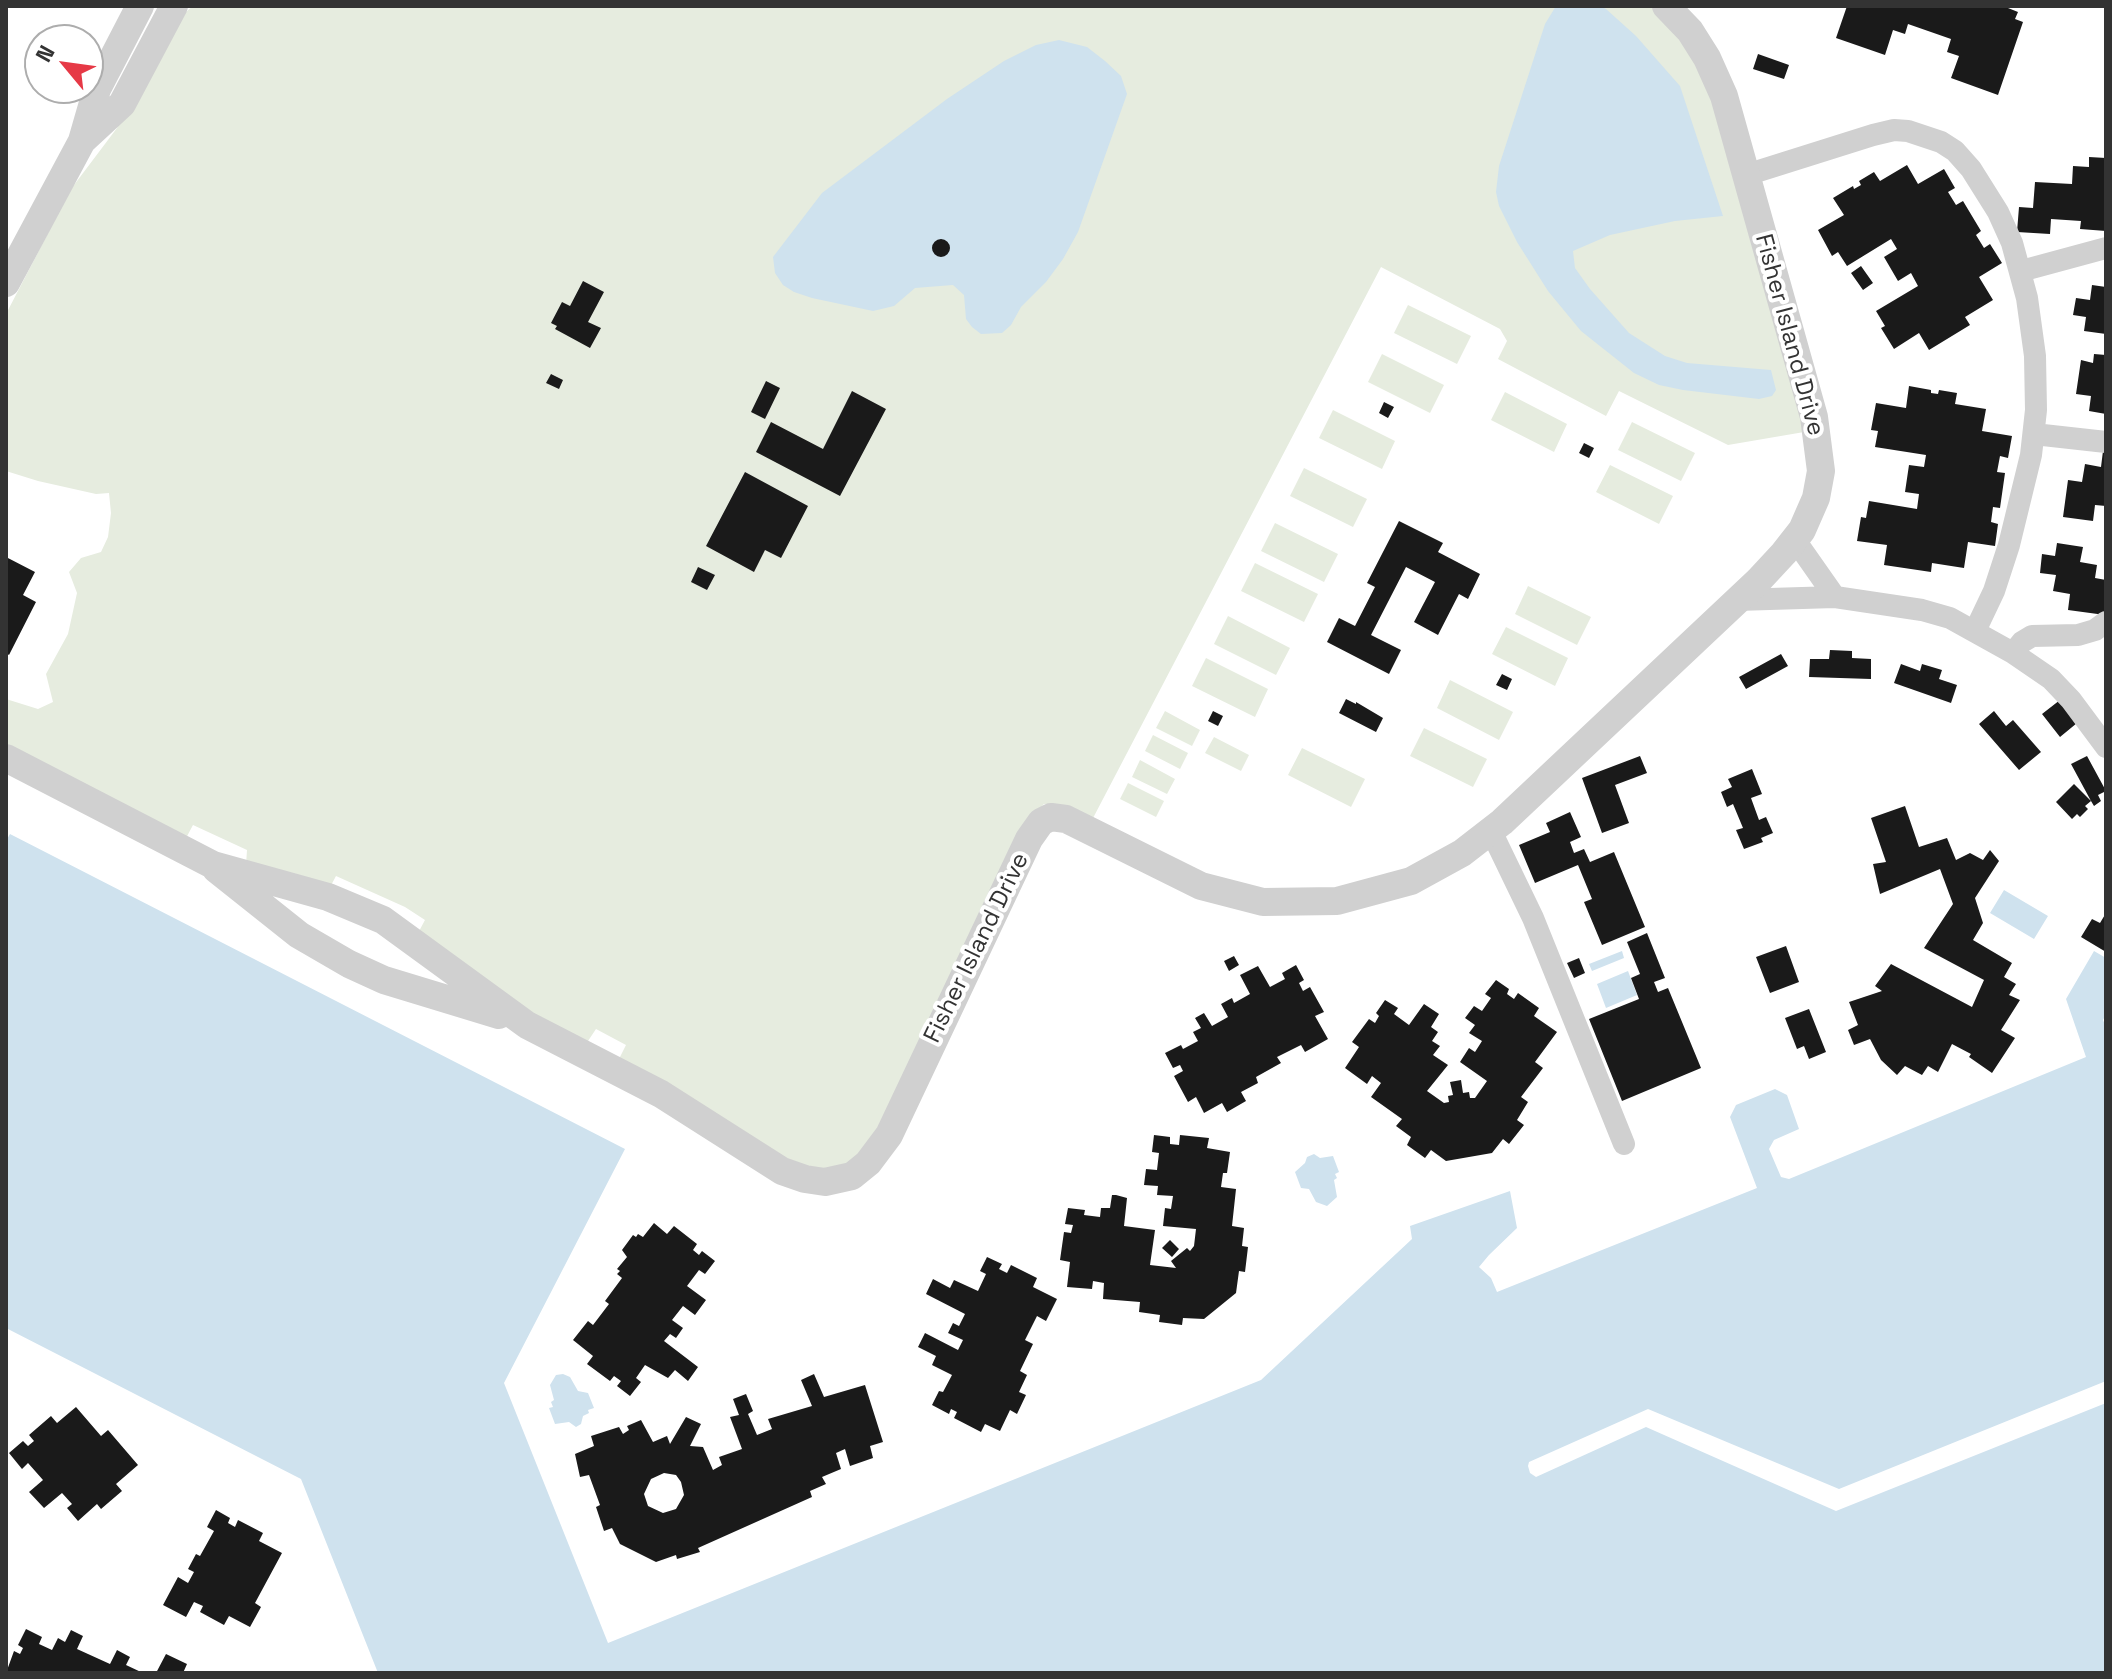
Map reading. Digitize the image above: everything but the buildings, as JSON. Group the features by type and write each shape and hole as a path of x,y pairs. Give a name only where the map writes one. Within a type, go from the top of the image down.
{"street":[{"path":"6,283 82,141 97,89 140,6"},
{"path":"82,141 122,104 174,6"},
{"name":"Fisher Island Drive","path":"213,865 269,912 312,943 349,964 378,977 527,1025 661,1094 782,1171 815,1181 843,1180 868,1163 889,1135 1029,839 1046,819 1072,821 1213,891 1263,902 1298,903 1355,898 1411,881 1454,858 1491,831 1737,600 1795,540 1816,498 1821,471 1819,444 1805,382 1732,119 1714,74 1690,31 1666,6"},
{"path":"110,62 128,69 137,77"},
{"path":"1746,175 1883,132 1908,131 1932,138 1955,151 1980,182 2006,228 2021,271 2035,356 2034,434 2009,545 1994,591 1975,631"},
{"path":"2021,271 2106,248"},
{"path":"2034,434 2106,442"},
{"path":"1795,540 1835,597"},
{"path":"1737,600 1835,597 1922,610 1950,618 2013,653 2061,689 2106,747"},
{"path":"2013,653 2032,636 2078,635 2095,630 2106,622"},
{"name":"Fisher Island Drive","path":"6,758 213,865 328,897 383,920 527,1025"},
{"path":"1491,831 1528,906 1624,1144"},
{"path":"269,912 282,884"},
{"path":"433,994 447,966"}],"shaded area":[{"path":"193,6 1657,6 1703,67 1810,431 1728,445 1619,391 1606,416 1498,359 1507,341 1500,329 1381,267 1092,820 1058,805 1044,804 1032,816 892,1112 848,1169 795,1167 618,1061 626,1045 596,1029 586,1044 520,1011 417,935 425,920 405,907 336,876 328,891 246,865 247,850 193,825 185,840 6,746 6,699 38,709 53,702 46,674 68,634 77,593 69,572 81,558 101,552 108,537 111,513 109,493 96,494 6,471 6,314 71,189 117,128 175,21"},
{"path":"1408,305 1471,336 1457,364 1394,333"},
{"path":"1382,354 1444,385 1430,413 1368,382"},
{"path":"1505,392 1567,424 1554,452 1491,420"},
{"path":"1333,410 1395,441 1382,469 1319,438"},
{"path":"1632,422 1695,453 1681,481 1618,450"},
{"path":"1610,465 1673,496 1659,524 1596,492"},
{"path":"1304,468 1367,499 1353,527 1290,496"},
{"path":"1275,523 1338,554 1324,582 1261,551"},
{"path":"1255,563 1318,594 1304,622 1241,591"},
{"path":"1528,586 1591,617 1577,645 1515,614"},
{"path":"1228,616 1290,648 1276,675 1214,644"},
{"path":"1506,627 1568,658 1555,686 1492,654"},
{"path":"1206,658 1268,689 1255,717 1192,686"},
{"path":"1450,680 1513,712 1499,740 1437,708"},
{"path":"1165,711 1200,730 1192,746 1156,728"},
{"path":"1424,728 1487,759 1473,787 1410,756"},
{"path":"1153,735 1188,753 1180,769 1145,751"},
{"path":"1214,737 1249,755 1241,771 1205,753"},
{"path":"1302,748 1365,779 1351,807 1288,775"},
{"path":"1140,760 1175,779 1167,794 1132,777"},
{"path":"1128,783 1164,801 1156,817 1120,799"}],"water":[{"path":"1556,6 1600,6 1606,9 1636,36 1680,86 1723,216 1675,221 1610,235 1573,251 1575,268 1629,333 1665,356 1687,363 1771,370 1776,390 1772,396 1759,399 1683,390 1659,385 1634,373 1581,331 1548,291 1517,242 1499,206 1496,192 1499,166 1545,24"},
{"path":"1059,40 1087,47 1105,61 1121,76 1127,94 1078,232 1046,282 1021,307 1011,325 1002,333 981,334 972,327 966,319 964,295 953,285 915,288 894,306 873,311 812,298 783,285 775,273 773,257 822,193 947,99 1004,61 1036,45"},
{"path":"10,834 625,1149 504,1383 608,1643 1261,1380 1412,1239 1410,1226 1510,1191 1517,1228 1479,1267 1491,1278 1497,1292 1757,1188 1730,1117 1736,1105 1775,1089 1787,1095 1799,1129 1774,1140 1769,1149 1781,1177 1789,1179 2086,1057 2066,999 2094,951 2106,958 2106,1014 2103,1020 2106,1027 2106,1673 378,1673 301,1479 6,1328 6,841"},
{"path":"2004,890 2048,916 2034,939 1990,913"},
{"path":"1622,951 1624,958 1592,971 1589,964"},
{"path":"1628,971 1637,995 1606,1008 1597,984"},
{"path":"1314,1154 1320,1158 1333,1156 1339,1172 1334,1180 1337,1197 1327,1206 1316,1202 1309,1189 1301,1188 1295,1172 1307,1157"},
{"path":"556,1375 570,1377 578,1391 588,1393 594,1408 588,1410 589,1413 576,1427 569,1422 555,1424 549,1408 553,1407 551,1402 554,1400 550,1385"}],"pier":[{"path":"2106,1381 2106,1403 1836,1511 1646,1427 1536,1477 1530,1473 1528,1466 1529,1462 1648,1409 1839,1489"}]}
